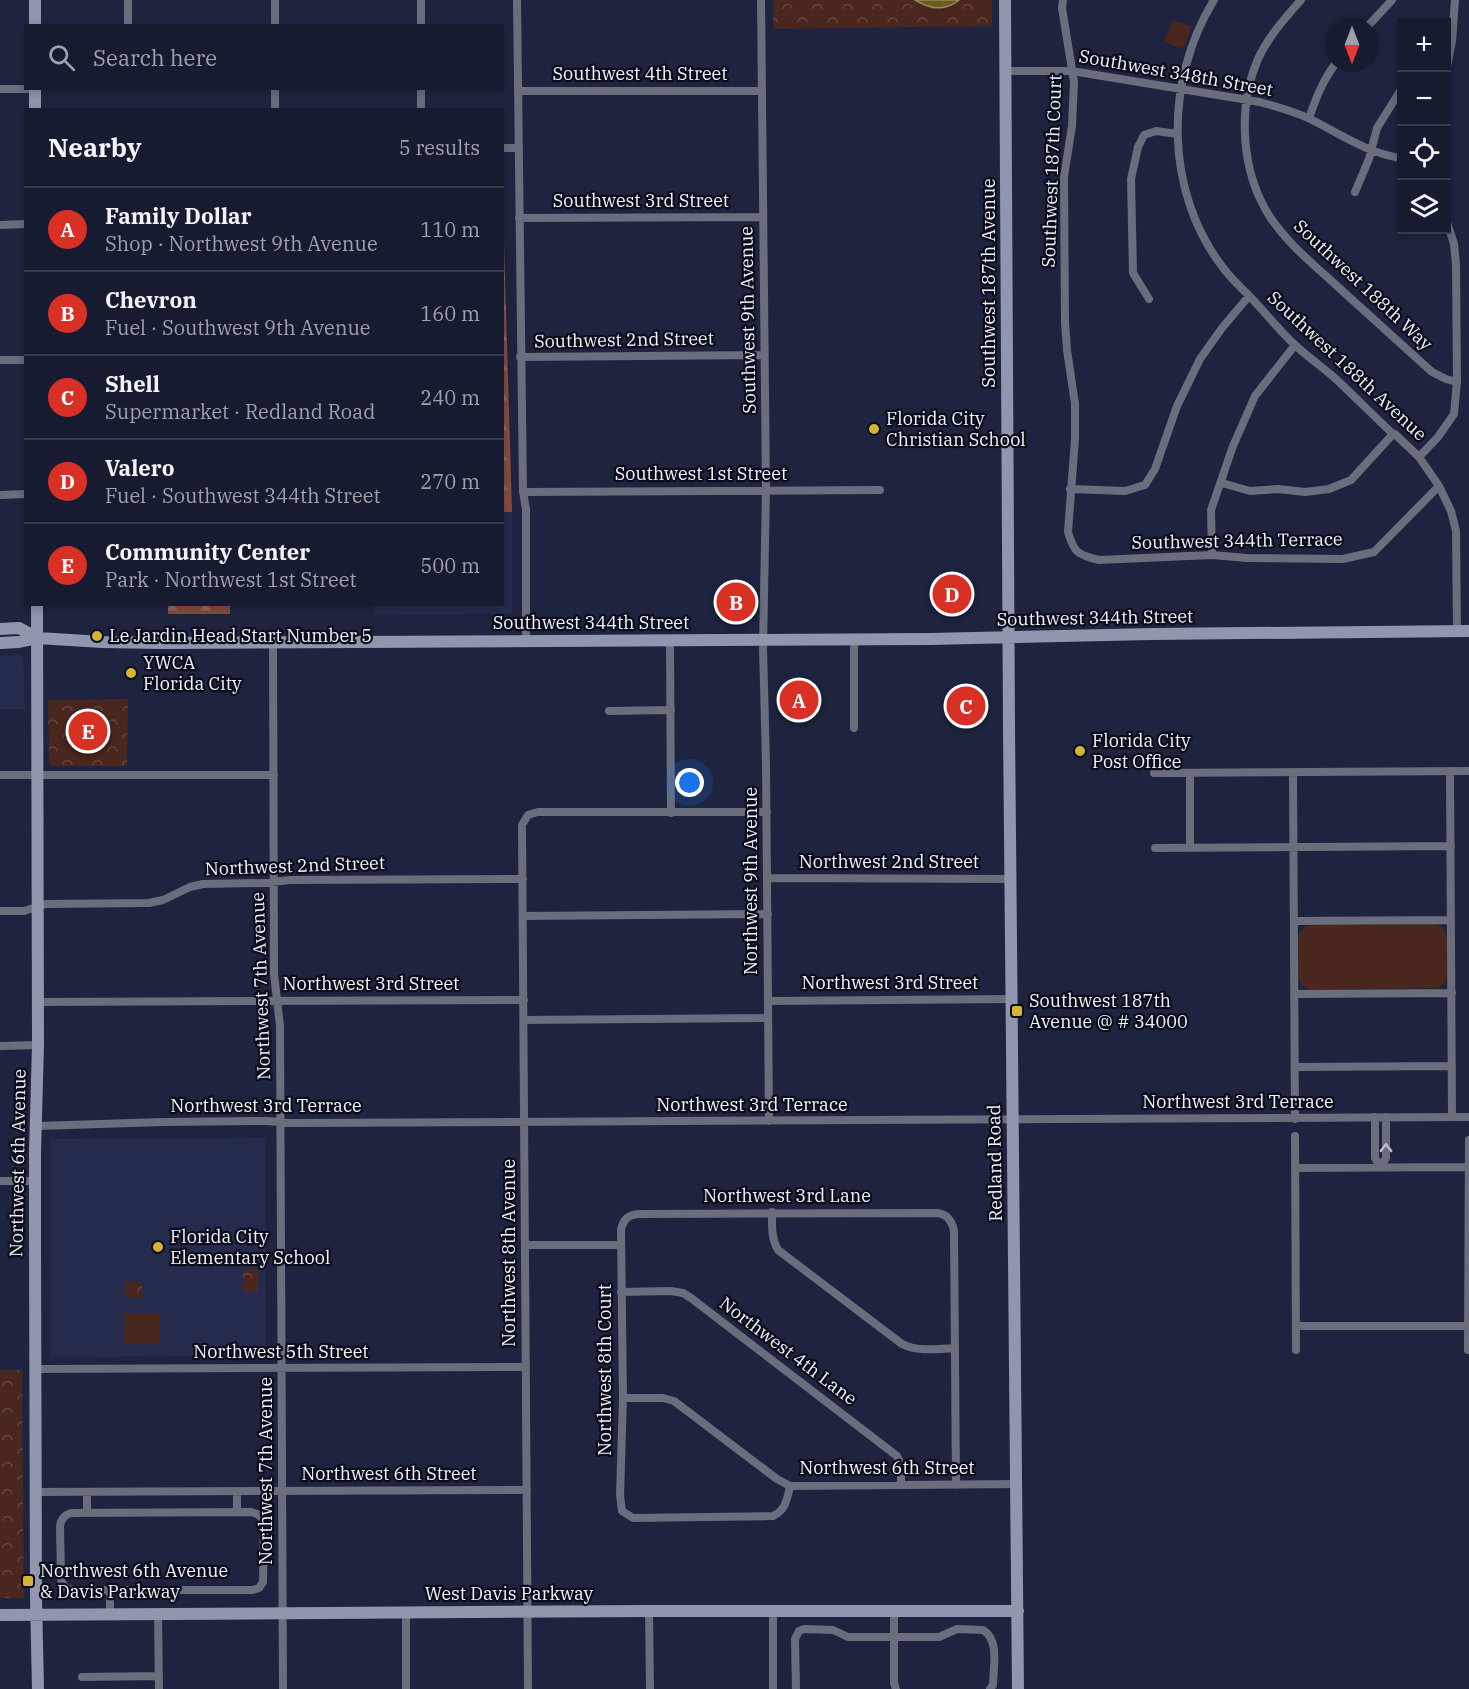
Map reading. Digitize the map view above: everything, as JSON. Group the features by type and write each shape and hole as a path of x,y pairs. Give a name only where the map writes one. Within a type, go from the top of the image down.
{"street":[{"path":"35,0 35,24"},
{"path":"128,0 128,24"},
{"path":"275,0 275,24"},
{"path":"421,0 421,24"},
{"path":"518,0 520,357 523,492 526,509 526,641"},
{"name":"Southwest 9th Avenue","path":"761,0 766,490 763,640"},
{"name":"Southwest 187th Avenue","path":"1005,0 1009,637"},
{"name":"Southwest 187th Court","path":"1063,0 1062,9 1074,82 1072,126 1064,177 1065,322 1075,404 1075,439 1068,532 1072,546 1080,555"},
{"name":"Southwest 188th Avenue","path":"1214,0 1190,48 1180,89 1177,134 1184,184 1199,227 1212,253 1249,296 1295,345 1419,457 1439,486 1451,511 1456,531 1463,632"},
{"name":"Southwest 188th Way","path":"1301,0 1274,32 1258,59 1246,99 1247,156 1260,198 1269,216 1290,243 1432,372 1446,379 1457,381"},
{"path":"1375,18 1392,0"},
{"path":"1451,43 1455,20 1455,0"},
{"name":"Southwest 348th Street","path":"1005,71 1072,71 1246,99 1309,118 1372,151 1397,158"},
{"path":"1309,118 1317,93 1329,72"},
{"path":"0,89 24,89"},
{"path":"35,90 35,108"},
{"path":"275,90 275,108"},
{"path":"421,90 422,108"},
{"name":"Southwest 4th Street","path":"518,91 762,91"},
{"path":"1355,192 1372,151 1377,128 1397,95"},
{"path":"1149,298 1133,273 1131,179 1138,147 1144,135 1156,131 1177,134"},
{"path":"504,148 519,148"},
{"name":"Southwest 3rd Street","path":"519,218 763,217"},
{"path":"0,225 24,224"},
{"path":"1419,457 1438,437 1454,414 1457,381 1456,265 1451,234"},
{"path":"1070,489 1125,491 1145,486 1155,469 1177,406 1200,359 1249,296"},
{"path":"1212,555 1211,510 1233,446 1255,396 1295,345"},
{"name":"Southwest 2nd Street","path":"520,357 764,355"},
{"path":"0,360 24,360"},
{"path":"1222,483 1250,491 1278,489 1305,492 1329,489 1351,480 1393,434"},
{"name":"Southwest 344th Terrace","path":"1080,555 1099,560 1212,555 1247,558 1343,558 1374,552 1439,486"},
{"name":"Southwest 1st Street","path":"523,492 880,490"},
{"path":"0,495 24,494"},
{"name":"Northwest 6th Avenue","path":"38,606 38,1045 35,1181 38,1689"},
{"name":"Southwest 344th Street","path":"0,628 19,628 38,638"},
{"name":"Southwest 344th Street","path":"0,643 38,638 138,643 854,640 1152,634 1463,632"},
{"name":"Redland Road","path":"1009,637 1018,1689"},
{"path":"670,640 671,813 767,812"},
{"name":"Northwest 9th Avenue","path":"763,640 767,812 769,1121"},
{"path":"854,640 854,728"},
{"name":"Northwest 7th Avenue","path":"273,642 274,974 280,1026 281,1122 283,1689"},
{"path":"609,711 671,710"},
{"path":"1450,771 1452,1118"},
{"path":"1154,773 1469,771"},
{"path":"1293,772 1295,1119"},
{"path":"1190,773 1190,848"},
{"path":"0,775 274,775"},
{"name":"Northwest 8th Avenue","path":"528,1689 522,827 525,818 538,812 671,813"},
{"path":"1155,848 1451,846"},
{"name":"Northwest 2nd Street","path":"767,878 1011,879"},
{"name":"Northwest 2nd Street","path":"0,911 24,911 46,904 149,903 163,900 190,886 203,884 523,879"},
{"path":"523,916 768,914"},
{"path":"1294,921 1451,920"},
{"path":"1294,994 1452,993"},
{"name":"Northwest 3rd Street","path":"768,1001 1012,999"},
{"name":"Northwest 3rd Street","path":"38,1002 524,1000"},
{"path":"524,1020 768,1018"},
{"path":"0,1046 38,1045"},
{"path":"1295,1067 1452,1066"},
{"path":"1375,1117 1376,1158 1380,1167"},
{"name":"Northwest 3rd Terrace","path":"36,1126 164,1122 1469,1117"},
{"path":"1380,1167 1386,1158 1386,1118"},
{"path":"1295,1136 1296,1350"},
{"path":"1468,1350 1469,1140"},
{"path":"1295,1168 1468,1167"},
{"path":"0,1182 35,1181"},
{"path":"772,1212 772,1236 778,1250 906,1347 955,1348 956,1485"},
{"name":"Northwest 3rd Lane","path":"627,1218 640,1214 772,1212 943,1214 951,1221 954,1231 955,1348"},
{"name":"Northwest 8th Court","path":"627,1218 622,1225 621,1245 621,1495 622,1511 633,1518"},
{"path":"525,1245 621,1245"},
{"name":"Northwest 4th Lane","path":"621,1292 683,1293 897,1456 901,1468 901,1485"},
{"path":"1296,1326 1467,1326"},
{"name":"Northwest 5th Street","path":"35,1369 526,1367"},
{"path":"622,1398 663,1398 674,1401 777,1479 790,1486"},
{"name":"Northwest 6th Street","path":"633,1518 773,1516 783,1510 786,1505 790,1486 1017,1484"},
{"name":"Northwest 6th Street","path":"36,1492 527,1490"},
{"path":"237,1491 237,1512"},
{"path":"87,1492 87,1513"},
{"path":"237,1512 254,1512 264,1521 264,1577 259,1588 252,1590 72,1590 65,1587 61,1581 60,1529 62,1519 71,1513 237,1512"},
{"path":"110,1590 110,1614"},
{"path":"649,1611 650,1689"},
{"path":"773,1611 773,1689"},
{"path":"893,1687 894,1611"},
{"name":"West Davis Parkway","path":"0,1615 1018,1611"},
{"path":"405,1613 406,1689"},
{"path":"158,1614 159,1689"},
{"path":"796,1689 795,1639 799,1630 833,1630 848,1637 939,1637 957,1629 986,1631 993,1642 993,1685 990,1689"},
{"path":"82,1677 159,1676"}],"shaded area":[{"path":"915,0 959,0 943,8 937,8"},
{"path":"504,512 512,512 512,614 374,615 374,606 504,606"},
{"path":"23,655 25,709 0,709 0,656"},
{"name":"Florida City Elementary School","path":"265,1138 266,1356 51,1357 51,1139"}],"green space":[{"path":"773,0 992,0 992,26 773,29"},
{"path":"1173,20 1192,27 1183,49 1164,42"},
{"path":"504,242 512,512 504,512"},
{"path":"168,606 230,606 230,614 168,614"},
{"path":"128,699 127,766 53,766 49,764 48,700"},
{"path":"1435,924 1444,929 1447,938 1447,977 1443,984 1436,988 1310,990 1298,979 1298,938 1305,927 1310,925"},
{"path":"258,1269 258,1292 243,1292 243,1270"},
{"path":"125,1282 142,1282 142,1297 125,1297"},
{"path":"124,1313 160,1313 160,1343 124,1344"},
{"path":"0,1370 22,1370 24,1598 0,1598"}],"place":[{"name":"Florida City Christian School","path":"874,429"},
{"name":"Valero","path":"952,594"},
{"name":"Chevron","path":"736,602"},
{"name":"Le Jardin Head Start Number 5","path":"97,636"},
{"name":"YWCA Florida City","path":"131,673"},
{"name":"Family Dollar","path":"799,700"},
{"name":"Shell","path":"966,706"},
{"name":"Community Center","path":"88,731"},
{"name":"Florida City Post Office","path":"1080,751"},
{"name":"Southwest 187th Avenue @ # 34000","path":"1017,1011"},
{"name":"Florida City Elementary School","path":"158,1247"},
{"name":"Northwest 6th Avenue & Davis Parkway","path":"28,1581"}]}
